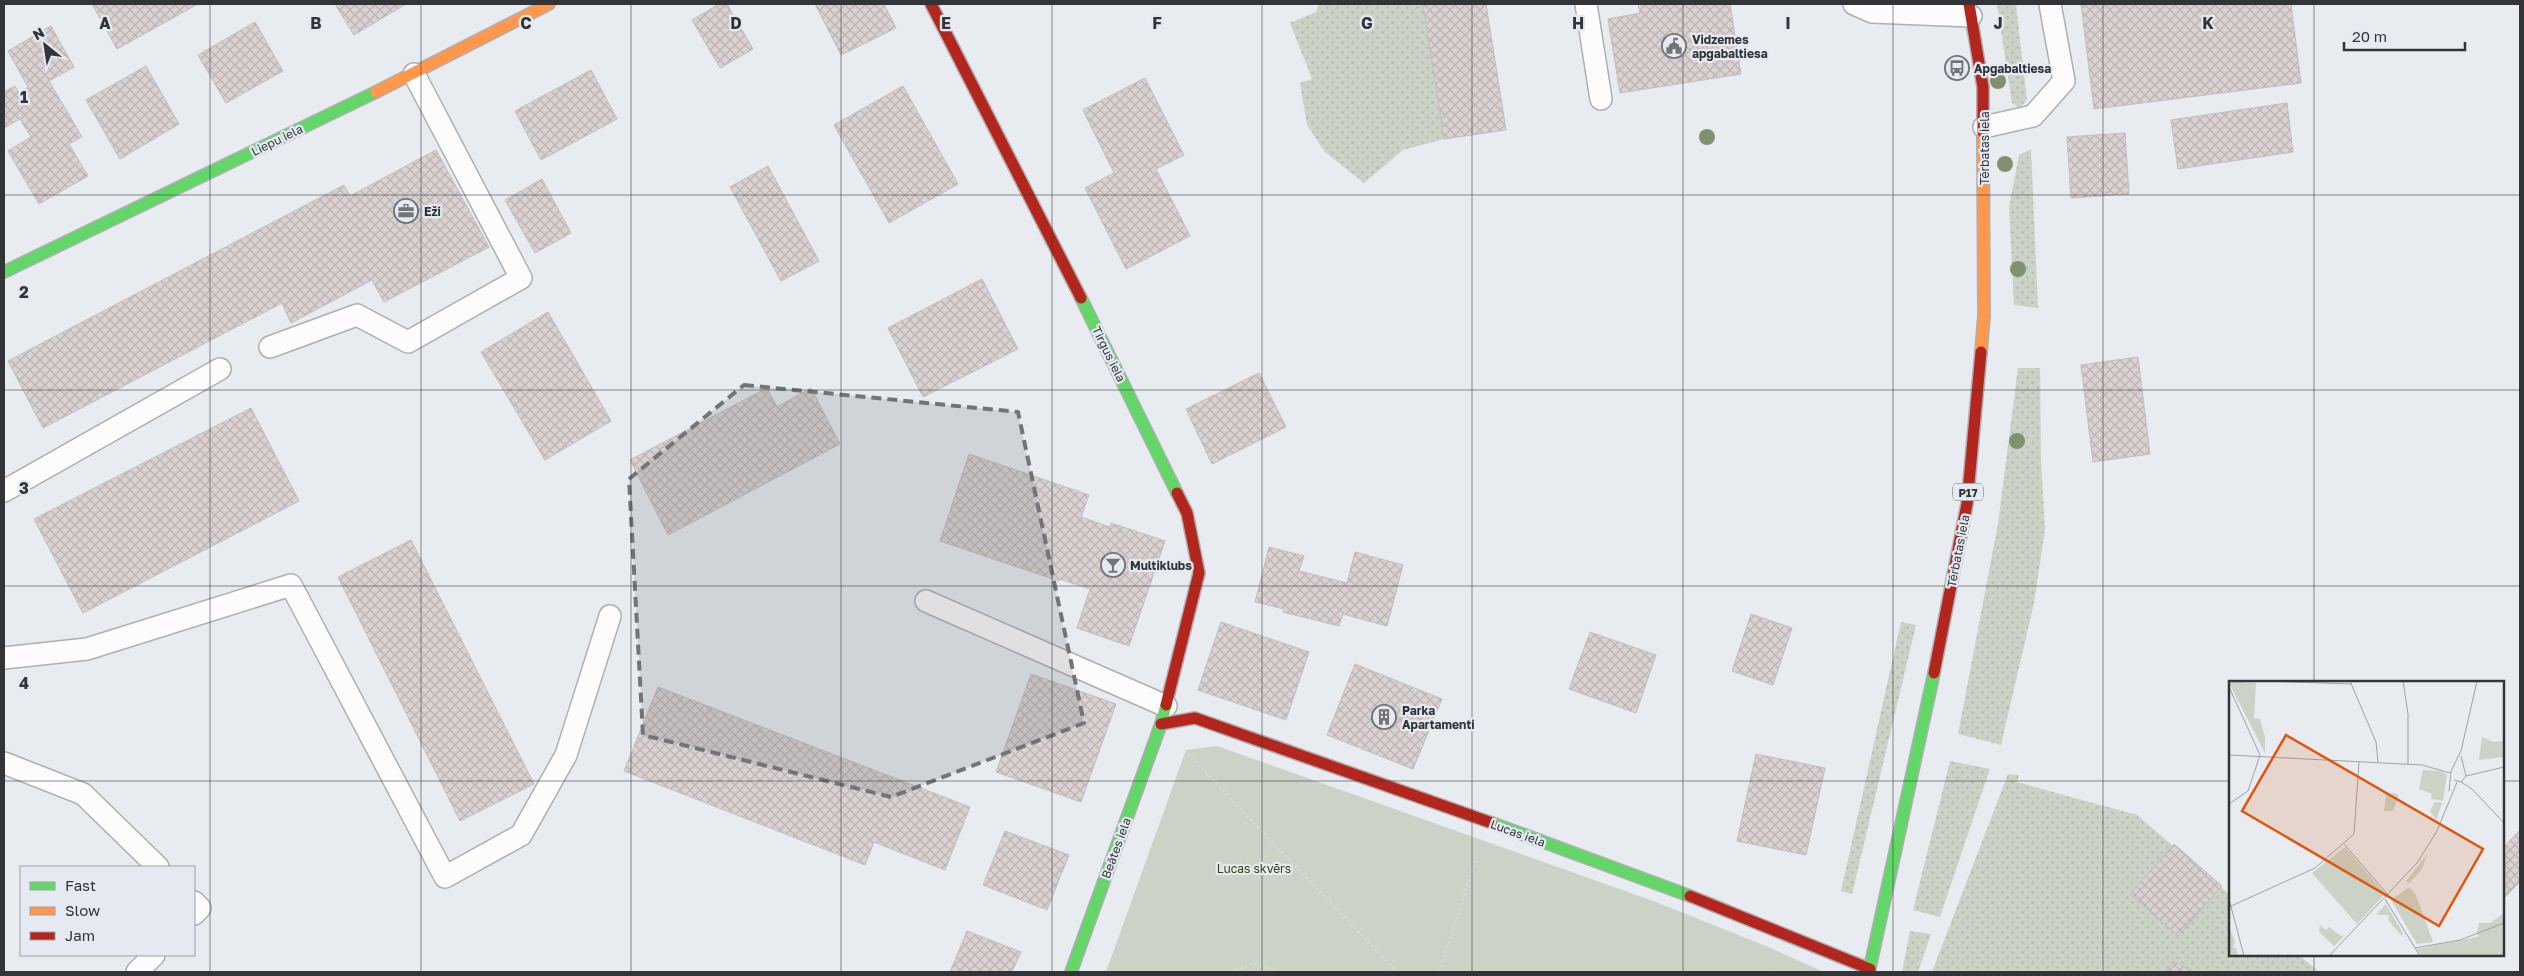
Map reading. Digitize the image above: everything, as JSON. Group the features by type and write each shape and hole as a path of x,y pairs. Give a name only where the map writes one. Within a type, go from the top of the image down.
{"street":[{"name":"Liepu iela","path":"4,272 414,74 549,4"},
{"name":"Tirgus iela","path":"931,4 1038,210 1187,513 1199,573 1163,715"},
{"name":"Tērbatas iela","path":"1869,971 1922,739 1967,504 1984,316 1983,87 1970,10"},
{"name":"Lucas iela","path":"1163,715 1195,718 1670,888 1869,971"},
{"name":"Beātes iela","path":"1071,972 1163,715"}],"lane":[{"path":"1586,4 1601,99"},
{"path":"1854,4 1872,12 1970,10"},
{"path":"1984,127 2033,116 2064,81 2050,4"},
{"path":"270,347 357,315 408,342 521,278 414,74"},
{"path":"4,491 220,369"},
{"path":"4,658 87,649 291,585 445,877 521,835 566,755 610,616"},
{"path":"926,600 1163,715"},
{"path":"4,763 83,794 157,866"},
{"path":"195,903 200,908 195,913"},
{"path":"137,972 153,956"}],"path":[{"path":"1163,715 1207,776 1397,972"},
{"path":"1439,972 1488,823"},
{"path":"1231,972 1253,963 1279,972"}],"highlighted area":[{"path":"744,385 1018,412 1084,723 891,797 643,735 629,479"}],"green space":[{"path":"1319,4 1423,4 1444,139 1403,150 1364,183 1325,152 1307,125 1300,83 1312,79 1290,23 1316,12"},
{"path":"1997,4 2016,4 2027,100 2020,108 2012,103"},
{"path":"2031,149 2038,308 2014,305 2009,207 2019,155"},
{"path":"2018,368 2040,368 2041,461 2045,529 2034,603 2001,745 1958,734 1998,524"},
{"path":"1901,622 1916,625 1852,894 1841,891"},
{"name":"Lucas skvērs","path":"1217,746 1656,902 1766,946 1824,972 1106,972 1186,750"},
{"path":"1950,761 1990,769 1940,917 1913,910"},
{"path":"2008,774 2019,775 2017,782 2137,815 2229,894 2229,956 2300,956 2319,972 1932,972"},
{"path":"1910,931 1931,934 1918,972 1902,972"}],"building":[{"path":"92,4 198,4 117,49"},
{"path":"335,4 406,4 354,35"},
{"path":"719,4 727,4 753,49 720,68 692,20"},
{"path":"815,4 884,4 896,28 841,55"},
{"path":"1423,4 1486,4 1506,130 1444,139"},
{"name":"Vidzemes apgabaltiesa","path":"1638,4 1730,4 1741,74 1620,93 1608,19 1640,13"},
{"path":"2081,4 2291,4 2301,83 2094,109"},
{"path":"255,22 283,71 226,103 198,55"},
{"path":"51,26 74,67 49,81 82,137 69,144 88,176 39,204 8,151 31,137 20,119 4,128 4,92 15,86 19,93 28,87 8,51"},
{"path":"146,66 179,124 120,159 86,100"},
{"path":"591,70 617,119 541,160 515,111"},
{"path":"1145,78 1184,155 1156,169 1190,236 1126,269 1085,188 1114,173 1083,110"},
{"path":"903,86 958,184 889,223 834,125"},
{"path":"2287,103 2293,152 2178,169 2171,120"},
{"path":"2125,133 2129,194 2071,198 2067,137"},
{"path":"436,150 489,247 384,302 372,280 291,323 282,303 43,428 8,361 344,185 350,196"},
{"path":"768,166 819,261 781,281 730,187"},
{"path":"542,179 571,233 535,253 505,200"},
{"path":"982,279 1018,349 923,397 888,328"},
{"path":"548,312 611,421 545,460 481,352"},
{"path":"2138,357 2150,454 2093,462 2081,365"},
{"path":"1259,373 1286,427 1212,464 1186,409"},
{"path":"767,388 777,407 811,388 840,444 668,535 630,460"},
{"path":"251,408 299,501 83,613 34,519"},
{"path":"969,454 1089,495 1081,517 1110,527 1111,523 1165,541 1129,646 1077,628 1090,589 1060,579 1059,581 940,541"},
{"path":"411,540 534,784 460,821 338,577"},
{"path":"1269,547 1304,556 1299,571 1347,583 1355,552 1403,565 1387,626 1343,614 1339,626 1283,612 1284,609 1255,602"},
{"path":"1751,614 1792,628 1773,685 1732,671"},
{"path":"1221,622 1309,652 1286,720 1198,690"},
{"path":"1590,632 1656,655 1636,713 1569,689"},
{"name":"Parka Apartamenti","path":"1355,664 1442,699 1413,769 1327,735"},
{"path":"1031,674 1116,704 1081,802 996,772"},
{"path":"658,687 970,807 945,870 874,842 865,865 624,771"},
{"path":"1756,754 1825,768 1806,855 1737,841"},
{"path":"2520,830 2520,882 2504,898 2504,847"},
{"path":"1005,831 1069,855 1047,910 983,885"},
{"path":"2174,844 2222,886 2178,936 2130,894"},
{"path":"967,931 1021,952 1012,972 950,972"},
{"path":"2173,961 2193,972 2166,972"}],"traffic: fast":[{"path":"4,272 376,92"},
{"path":"1081,298 1177,493"},
{"path":"1869,972 1934,673"},
{"path":"1071,972 1161,724 1166,705"},
{"path":"1492,823 1690,896"}],"traffic: slow":[{"path":"376,92 549,4"},
{"path":"1981,352 1984,316 1983,132"}],"traffic: jam":[{"path":"931,4 1081,298"},
{"path":"1969,4 1983,87 1983,132"},
{"path":"1934,673 1967,504 1981,352"},
{"path":"1166,705 1199,573 1187,513 1177,493"},
{"path":"1161,724 1195,718 1492,823"},
{"path":"1690,896 1870,969"}],"place":[{"name":"Vidzemes apgabaltiesa","path":"1674,46"},
{"name":"Apgabaltiesa","path":"1957,68"},
{"name":"Eži","path":"406,211"},
{"name":"Multiklubs","path":"1113,565"},
{"name":"Parka Apartamenti","path":"1384,717"}]}
